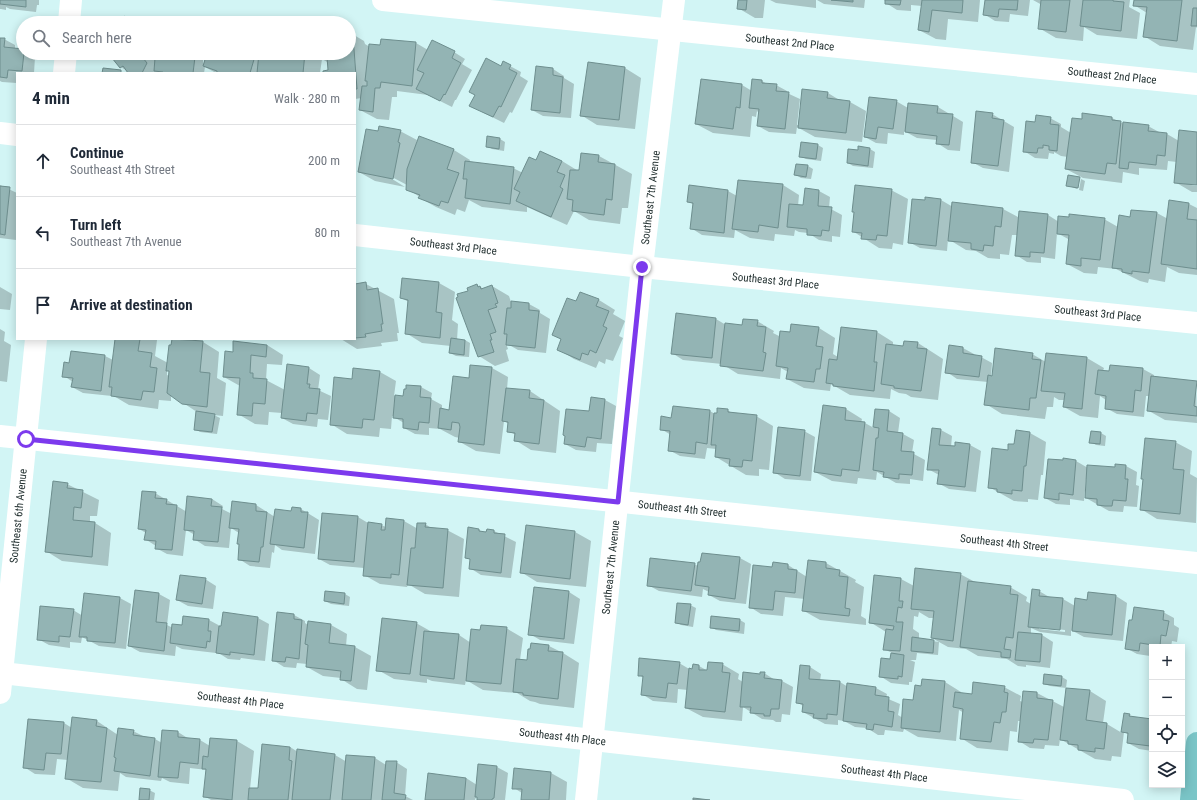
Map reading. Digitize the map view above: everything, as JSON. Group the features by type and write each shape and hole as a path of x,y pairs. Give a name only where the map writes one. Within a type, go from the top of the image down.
{"main road":[{"path":"1191,800 1197,742"}],"street":[{"path":"70,16 71,0"},
{"name":"Southeast 2nd Place","path":"383,0 1197,84"},
{"name":"Southeast 7th Avenue","path":"586,800 642,267 674,0"},
{"path":"64,72 65,60"},
{"path":"0,133 16,135"},
{"name":"Southeast 3rd Place","path":"356,235 642,267 1197,323"},
{"name":"Southeast 6th Avenue","path":"1,683 36,340"},
{"name":"Southeast 4th Street","path":"0,436 1197,563"},
{"name":"Southeast 4th Place","path":"1,683 593,740 1123,800"}],"building":[{"path":"0,0 26,0 26,7 0,4"},
{"path":"738,0 747,0 746,10 737,9"},
{"path":"831,0 853,0 853,2"},
{"path":"885,0 901,0 900,5 885,4"},
{"path":"922,0 963,0 962,13 932,10 929,32 918,30"},
{"path":"985,0 1018,0 1017,10 999,9 998,17 983,15"},
{"path":"1041,0 1070,0 1066,32 1038,29"},
{"path":"1083,0 1113,0 1124,2 1121,31 1080,26"},
{"path":"1134,0 1182,0 1177,41 1143,37 1147,7 1133,6"},
{"path":"1193,8 1197,8 1197,26 1191,26"},
{"path":"0,38 5,38 4,47 16,48 16,60 23,60 22,71 8,70 7,78 0,77"},
{"path":"381,39 416,42 412,86 381,82 380,88 375,88 373,112 359,110 362,86 367,86 367,81 365,81 369,44 380,45"},
{"path":"432,40 455,51 452,58 461,63 445,95 444,94 440,101 416,89 424,73 417,70"},
{"path":"486,58 501,66 503,61 511,65 509,69 517,73 501,107 499,106 493,117 469,106 475,95 469,92"},
{"path":"114,60 145,60 147,63 142,72 127,72 123,66 120,68"},
{"path":"155,60 195,60 193,72 154,71"},
{"path":"205,60 254,60 250,72 217,72 203,66"},
{"path":"258,60 304,60 303,72 257,72"},
{"path":"327,60 355,60 356,72 323,72 328,70"},
{"path":"588,62 625,67 619,120 580,116"},
{"path":"536,66 553,68 553,75 563,77 560,113 531,110"},
{"path":"103,68 121,70 121,72 102,72"},
{"path":"701,79 742,84 740,108 736,107 733,129 695,124"},
{"path":"752,79 762,80 762,83 777,84 776,91 789,92 785,129 757,126 759,109 749,108"},
{"path":"802,89 828,92 827,98 850,101 846,133 798,128"},
{"path":"869,97 897,100 893,129 878,127 876,139 864,137"},
{"path":"908,103 938,106 937,113 953,114 949,145 936,144 937,136 905,132"},
{"path":"976,111 993,113 992,118 1004,120 998,166 971,163"},
{"path":"1082,113 1112,117 1112,120 1121,121 1116,164 1107,163 1105,174 1065,169 1072,118 1082,119"},
{"path":"1036,115 1051,117 1050,124 1059,125 1057,151 1049,150 1049,146 1043,145 1043,148 1038,148 1037,153 1023,152 1026,121 1035,122"},
{"path":"1123,122 1149,125 1148,131 1167,133 1165,156 1157,155 1156,165 1129,162 1128,169 1119,168"},
{"path":"379,126 401,130 393,179 358,172 366,129 378,131"},
{"path":"1179,130 1197,132 1197,185 1174,183"},
{"path":"419,136 454,149 447,169 459,173 448,203 441,201 439,206 418,198 420,195 406,190 407,169"},
{"path":"487,136 500,138 499,149 486,147"},
{"path":"801,142 818,144 816,159 799,157"},
{"path":"858,146 870,148 868,166 847,163 848,149 858,150"},
{"path":"540,151 562,161 557,172 565,175 560,187 563,189 551,217 516,201 520,192 514,189 529,157 536,160"},
{"path":"581,153 599,155 598,162 615,164 612,200 606,199 604,215 572,211 573,200 567,199 570,170 579,170"},
{"path":"465,161 514,167 510,204 465,198 467,179 463,179"},
{"path":"796,164 808,165 806,177 794,175"},
{"path":"1068,175 1080,177 1078,188 1066,186"},
{"path":"738,180 783,184 778,228 759,225 758,232 732,229"},
{"path":"689,185 728,190 724,233 690,229 693,203 687,202"},
{"path":"855,185 892,189 887,236 877,235 876,240 861,239 862,233 852,232 854,212 852,212"},
{"path":"0,186 10,187 5,235 0,234"},
{"path":"805,188 819,190 818,206 832,207 829,231 822,230 821,236 807,235 807,229 787,227 789,204 803,205"},
{"path":"925,197 941,199 936,246 908,243 912,199 925,200"},
{"path":"1169,200 1189,203 1187,219 1197,220 1197,269 1161,264"},
{"path":"952,202 1003,208 1001,227 995,226 993,246 984,245 983,251 971,249 971,243 948,241"},
{"path":"1131,210 1157,212 1149,273 1132,271 1132,274 1122,272 1122,269 1112,268 1119,215 1130,217"},
{"path":"1019,211 1048,214 1044,253 1030,252 1030,257 1015,256"},
{"path":"1069,214 1105,218 1100,260 1081,258 1081,266 1066,264 1069,235 1057,234 1058,216 1069,217"},
{"path":"402,278 439,282 436,312 442,313 440,338 405,334 408,300 400,298"},
{"path":"366,282 367,290 378,288 383,324 381,324 382,331 365,334 366,337 356,338 356,284"},
{"path":"477,284 481,289 492,285 498,303 495,304 497,307 488,310 496,332 490,334 492,340 490,340 494,352 478,357 456,298 458,297 457,294 468,291 467,288"},
{"path":"580,292 599,299 596,306 609,311 603,326 607,328 596,353 590,350 588,355 582,353 580,360 557,350 561,339 552,335 567,298 576,301"},
{"path":"511,301 529,303 529,310 539,311 535,348 506,345 507,334 504,334 507,308 511,308"},
{"path":"676,313 716,318 712,358 671,354"},
{"path":"743,319 758,320 757,326 766,327 763,352 766,353 763,371 720,366 725,323 742,325"},
{"path":"791,324 819,327 816,346 823,347 820,369 816,369 814,382 786,379 788,368 776,366 780,331 790,332"},
{"path":"841,327 877,331 874,362 877,362 874,391 833,386 833,384 826,383 829,359 837,360"},
{"path":"451,338 465,340 464,355 449,353"},
{"path":"115,340 140,340 138,351 152,353 150,367 157,368 154,392 143,391 141,400 111,396 112,387 109,387"},
{"path":"172,340 203,341 200,372 210,373 207,407 182,404 167,393 169,371 166,371 169,345 171,345"},
{"path":"233,341 267,345 266,357 251,355 250,373 253,373 253,378 267,379 265,404 253,403 252,416 237,415 240,378 223,377 225,351 233,352"},
{"path":"904,341 918,342 917,348 927,349 921,391 894,388 894,386 881,384 886,344 903,346"},
{"path":"949,345 963,347 963,353 982,356 979,377 945,373"},
{"path":"995,348 1033,353 1032,359 1041,360 1036,398 1030,398 1029,410 984,405 988,375 992,376"},
{"path":"71,351 105,355 101,391 71,387 73,378 62,377 64,362 69,363"},
{"path":"1046,353 1087,357 1082,409 1063,407 1065,393 1041,391"},
{"path":"287,364 309,367 307,384 310,384 309,388 320,389 317,414 307,413 306,421 281,418"},
{"path":"470,365 492,367 484,445 458,442 460,427 459,423 452,422 451,430 438,428 440,408 449,410 453,376 469,378"},
{"path":"1110,365 1143,368 1141,391 1135,390 1133,412 1105,409 1106,396 1095,394 1098,370 1109,371"},
{"path":"353,368 380,371 374,420 363,419 362,428 330,425 334,377 352,379"},
{"path":"1151,376 1197,381 1194,406 1197,407 1197,416 1147,411"},
{"path":"406,385 421,386 420,397 431,398 429,423 419,422 418,430 403,428 403,419 393,418 395,395 403,396"},
{"path":"506,388 530,390 529,398 544,400 539,444 514,441 515,433 507,432 508,422 502,421"},
{"path":"591,397 605,399 601,439 587,437 585,447 564,444 565,436 563,435 566,409 589,411"},
{"path":"823,405 846,408 845,420 865,422 859,471 842,469 841,476 814,472"},
{"path":"673,406 710,410 707,444 696,442 695,454 668,451 670,431 660,430 661,416 671,418"},
{"path":"717,408 728,409 728,412 757,415 752,461 743,460 742,467 729,466 730,459 715,457 716,445 711,445 714,413 717,413"},
{"path":"875,409 889,410 887,431 903,433 901,451 914,452 912,475 899,474 899,479 883,477 884,472 873,470 876,438 878,438 879,428 873,427"},
{"path":"196,411 215,414 212,432 194,430"},
{"path":"778,427 805,430 800,476 773,473"},
{"path":"932,428 941,429 939,445 955,446 955,442 970,444 965,487 937,484 939,470 927,470"},
{"path":"1016,430 1030,432 1026,466 1024,466 1022,491 1012,490 1012,494 997,492 997,489 988,488 992,448 1008,450 1008,444 1014,444"},
{"path":"1091,431 1101,432 1100,444 1089,443"},
{"path":"1145,438 1176,441 1173,469 1184,470 1180,514 1140,510"},
{"path":"1063,458 1076,460 1073,495 1059,493 1059,500 1044,498 1048,459 1063,460"},
{"path":"1115,464 1126,465 1125,479 1128,479 1126,501 1113,500 1112,506 1105,506 1097,505 1097,499 1085,498 1087,465 1115,467"},
{"path":"53,481 68,483 67,488 83,490 81,508 74,507 73,520 95,522 92,557 45,552"},
{"path":"142,491 156,492 155,498 167,499 166,504 177,505 172,550 155,549 156,541 144,540 146,530 138,529"},
{"path":"187,496 212,499 211,506 222,507 218,542 193,540 194,531 184,530"},
{"path":"232,501 256,504 256,511 267,512 263,547 261,547 259,562 238,560 239,544 237,544 239,529 229,528"},
{"path":"292,507 301,508 301,512 308,512 304,548 270,544 275,509 291,511"},
{"path":"322,513 358,516 354,562 318,559"},
{"path":"386,518 404,520 399,575 391,574 391,578 363,576 368,522 382,524 381,530 385,530"},
{"path":"417,523 426,523 425,527 448,529 443,588 407,585 411,548 415,548"},
{"path":"526,525 575,531 570,579 520,573"},
{"path":"468,527 486,532 487,529 494,530 494,533 505,534 501,573 469,569 470,559 465,558"},
{"path":"702,553 740,557 735,599 708,595 709,587 695,585 698,562 700,562"},
{"path":"650,558 695,563 691,591 647,586"},
{"path":"808,560 826,562 826,568 840,570 839,576 848,577 845,608 850,609 849,616 802,611"},
{"path":"773,562 788,564 788,569 797,570 795,593 775,591 773,610 749,608 753,565 772,567"},
{"path":"915,568 961,573 953,641 931,638 934,611 911,609"},
{"path":"180,575 206,578 202,604 176,600"},
{"path":"874,575 901,578 899,601 903,601 902,608 898,607 896,622 903,622 900,651 883,650 886,629 893,630 894,626 869,623"},
{"path":"968,581 1011,586 1010,594 1018,595 1013,638 1006,637 1004,649 1011,650 1010,658 1001,657 1001,652 960,647"},
{"path":"534,587 569,591 564,639 528,635"},
{"path":"1032,589 1040,590 1039,596 1063,598 1060,630 1028,627"},
{"path":"135,590 159,593 156,622 167,623 164,651 128,646"},
{"path":"325,591 345,593 344,604 324,601"},
{"path":"1088,592 1116,595 1112,635 1072,631 1075,598 1087,600"},
{"path":"84,593 120,597 115,643 87,641 87,637 79,637"},
{"path":"677,603 691,604 688,625 675,623"},
{"path":"40,606 74,609 70,637 59,636 59,642 37,640"},
{"path":"1134,607 1164,611 1163,620 1169,621 1166,636 1161,635 1160,644 1140,643 1139,651 1125,649 1129,620 1132,620"},
{"path":"223,612 258,617 254,655 230,652 230,655 216,653 219,626 221,626"},
{"path":"277,612 294,614 294,619 302,620 299,659 286,657 285,662 272,661"},
{"path":"183,616 209,619 208,631 211,631 210,642 207,641 206,648 170,643 172,624 182,625"},
{"path":"711,616 740,619 739,631 710,628"},
{"path":"382,618 417,622 410,674 376,671"},
{"path":"308,621 331,624 329,643 355,646 351,681 340,680 341,671 306,667 308,645 305,644"},
{"path":"481,625 507,627 501,684 466,681 471,629 480,630"},
{"path":"424,631 459,634 454,679 420,675"},
{"path":"1018,632 1042,634 1040,662 1015,660"},
{"path":"912,637 934,640 933,653 911,651"},
{"path":"531,643 549,645 548,651 563,652 558,699 523,695 523,693 513,692 516,659 527,660 528,649 530,649"},
{"path":"891,653 904,655 902,677 898,676 898,679 879,677 881,658 890,659"},
{"path":"639,658 680,662 677,684 668,683 666,698 641,695 643,676 638,676"},
{"path":"708,662 723,663 722,672 730,673 725,712 685,708 689,668 692,669 693,664 699,665 699,670 707,670"},
{"path":"800,665 810,666 809,679 840,681 837,715 827,714 827,719 813,718 814,714 802,712 803,704 796,703"},
{"path":"743,672 760,674 760,672 765,672 764,678 782,680 779,709 771,709 770,716 750,713 751,707 740,707"},
{"path":"1044,674 1062,676 1061,686 1043,684"},
{"path":"922,679 945,681 940,732 901,728 903,699 913,700 915,685 921,686"},
{"path":"973,682 1005,686 1004,692 1008,693 1006,712 1002,712 1000,723 994,722 991,742 960,739 963,709 953,707 955,692 972,694"},
{"path":"847,683 876,687 875,695 889,697 888,711 894,712 892,727 874,724 873,730 866,729 867,724 843,721"},
{"path":"1066,688 1090,690 1086,720 1107,723 1104,749 1095,748 1095,752 1078,750 1078,745 1068,744 1068,741 1060,740"},
{"path":"1023,691 1037,692 1037,698 1053,700 1048,740 1034,739 1033,743 1018,742"},
{"path":"1124,713 1130,714 1129,716 1149,719 1149,746 1127,743 1128,733 1121,732"},
{"path":"72,717 97,720 96,726 107,728 101,782 65,779"},
{"path":"28,719 64,722 61,754 46,753 44,770 23,768"},
{"path":"118,728 134,730 133,735 155,738 150,776 114,771 116,758 114,757"},
{"path":"162,730 178,731 178,737 200,739 198,764 180,762 178,778 158,777"},
{"path":"210,738 237,740 232,800 203,797 206,769 202,769 203,756 208,757"},
{"path":"262,744 290,747 289,760 292,761 288,800 248,800 249,788 258,788"},
{"path":"297,749 335,754 330,800 292,800"},
{"path":"346,755 375,757 371,800 342,800"},
{"path":"386,761 397,761 394,793 406,795 405,800 382,800"},
{"path":"478,764 497,766 494,798 492,800 477,800 477,797 475,797"},
{"path":"514,768 551,772 549,800 521,800 522,789 512,789"},
{"path":"428,773 466,778 464,800 425,800"},
{"path":"140,788 150,789 149,800 139,800"},
{"path":"693,798 710,800 693,800"}],"route":[{"path":"26,439 618,502 642,267"}]}
